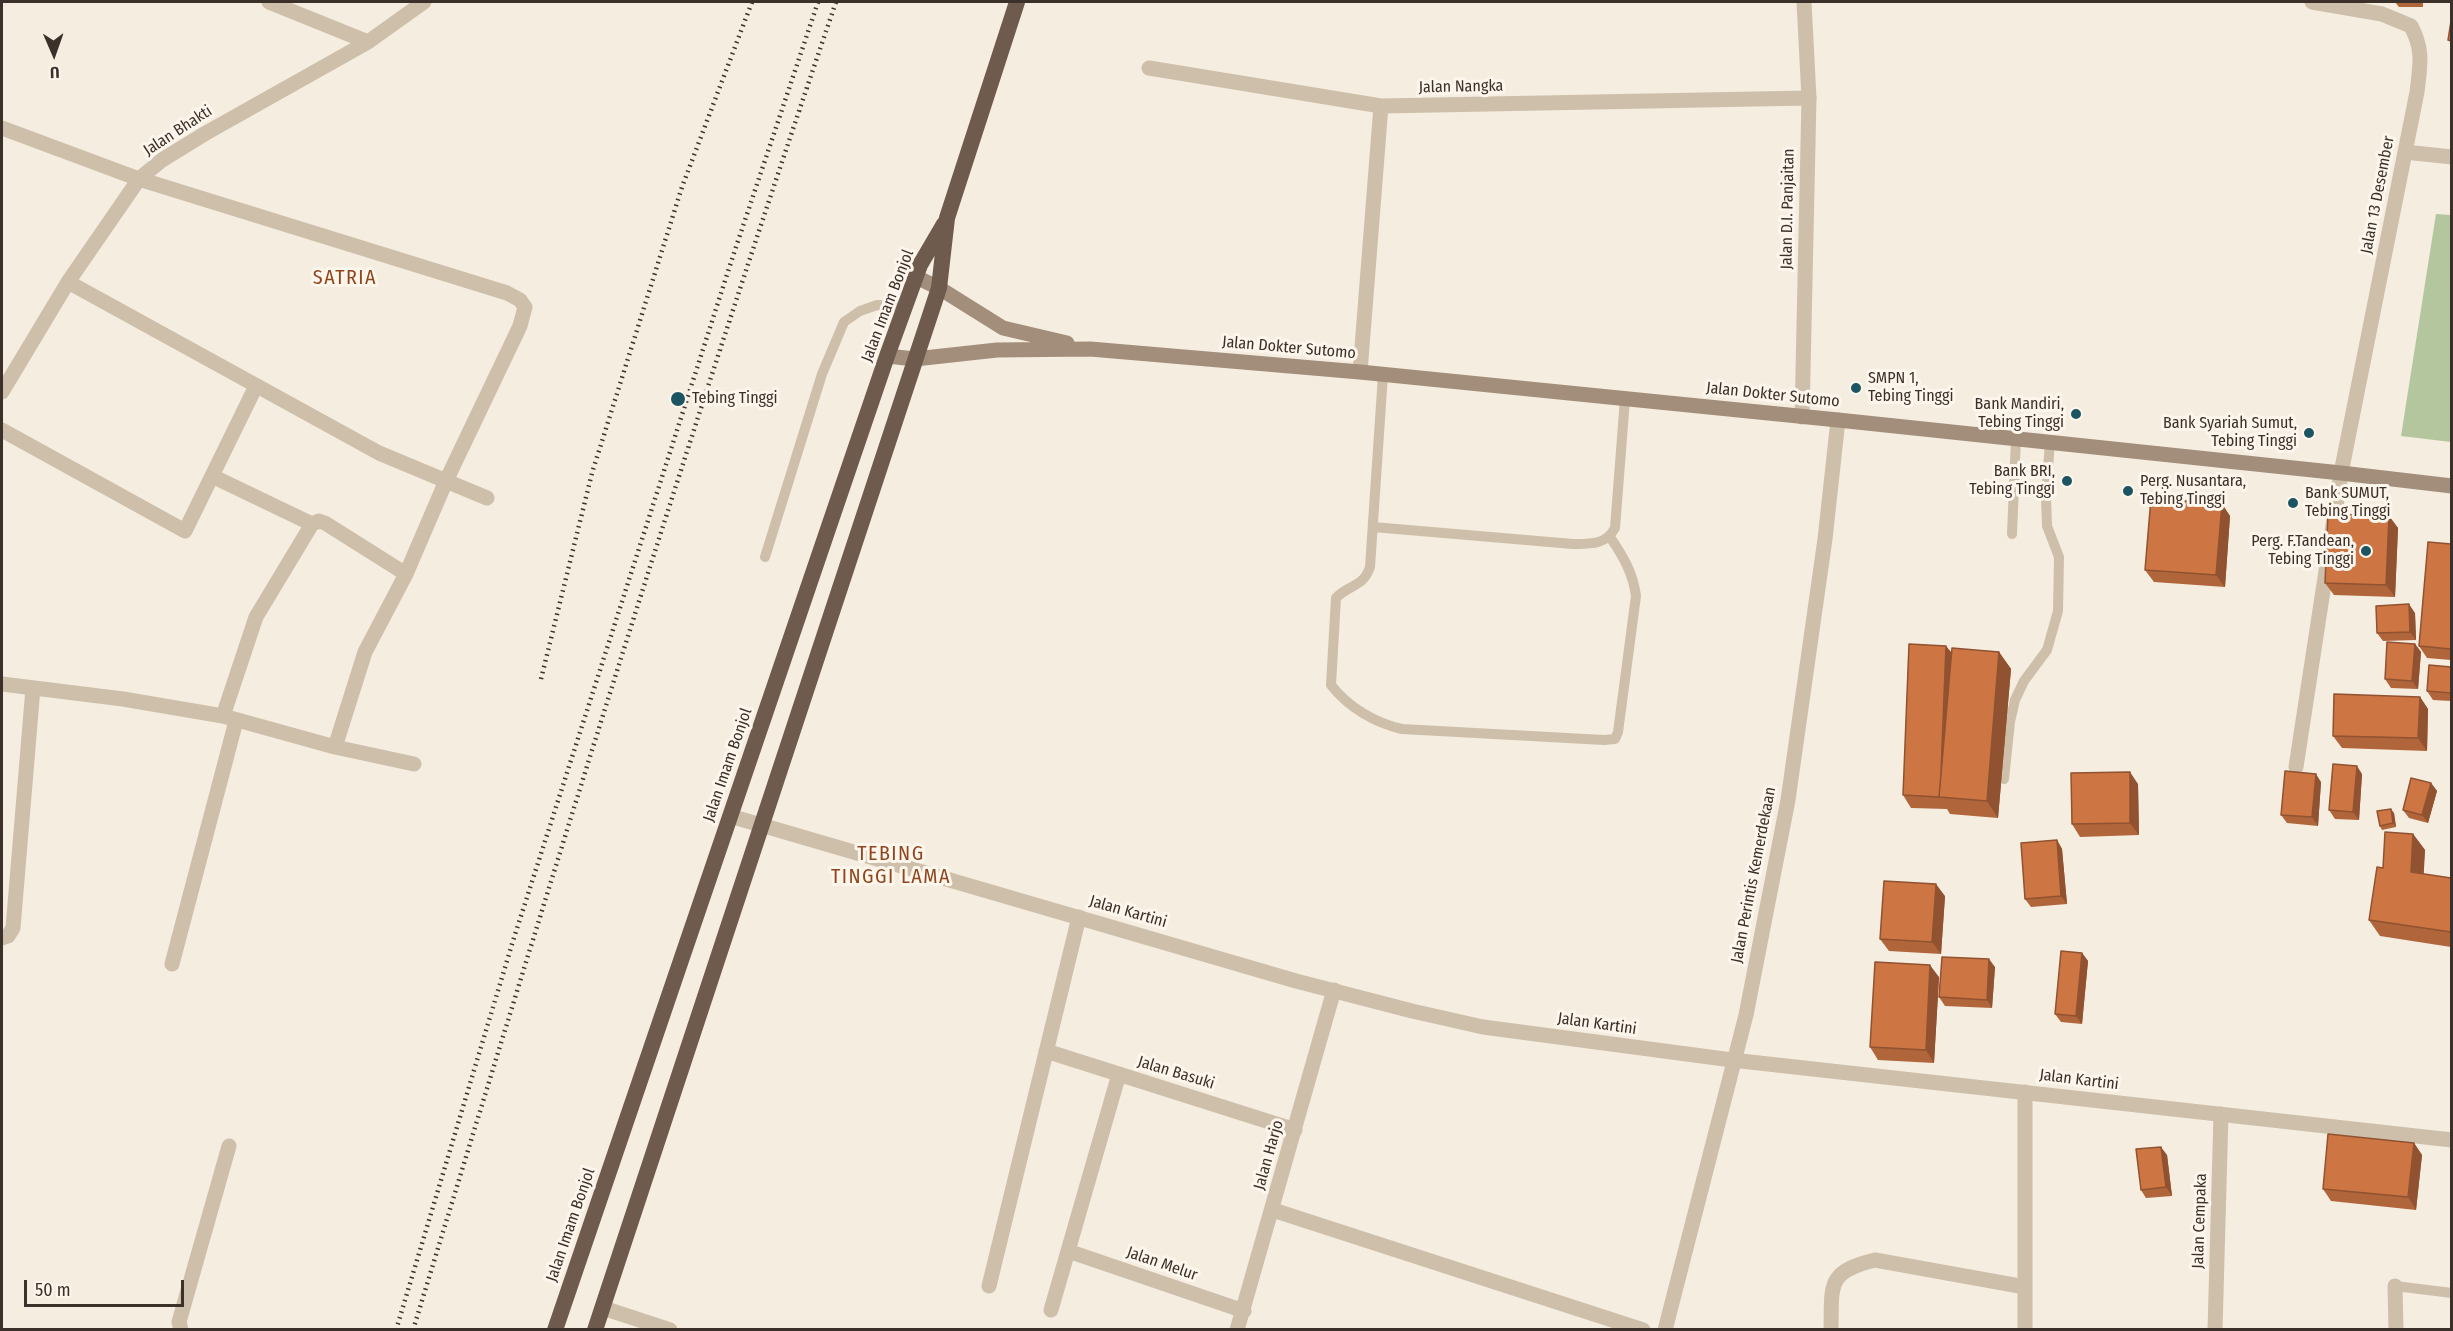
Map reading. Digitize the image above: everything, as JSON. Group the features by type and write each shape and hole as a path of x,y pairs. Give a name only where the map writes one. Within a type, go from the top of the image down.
{"highway":[{"name":"Jalan Imam Bonjol","path":"596,1329 939,288 947,218 1017,2"},
{"name":"Jalan Imam Bonjol","path":"555,1329 887,356 920,265 947,218"}],"main road":[{"name":"Jalan Dokter Sutomo","path":"916,277 939,288 1003,328 1090,349"},
{"name":"Jalan Dokter Sutomo","path":"887,356 915,359 997,350 1090,349 1360,372 2050,441 2451,486"}],"street":[{"path":"269,2 368,42"},
{"name":"Jalan Bhakti","path":"2,392 69,282 139,179 162,160 206,133 368,42 423,2"},
{"name":"Jalan D.I. Panjaitan","path":"1802,417 1809,98 1804,2"},
{"name":"Jalan 13 Desember","path":"2296,766 2341,473 2418,92 2420,42 2411,26 2382,14 2334,3 2312,2"},
{"name":"Jalan Nangka","path":"1149,69 1381,106 1809,98"},
{"path":"1360,372 1381,106"},
{"path":"2,128 139,179 507,293 520,300 525,307 519,326 446,481 406,574 365,652 335,747"},
{"path":"2405,152 2451,158"},
{"path":"69,282 378,453 487,498"},
{"path":"2,430 185,531 256,386"},
{"name":"Jalan Perintis Kemerdekaan","path":"1665,1329 1732,1060 1746,1015 1788,800 1825,539 1838,420"},
{"path":"212,476 312,524"},
{"path":"172,963 256,617 312,524 319,521 326,523 406,574"},
{"path":"2,684 123,699 230,719 335,747 414,764"},
{"path":"2,938 8,936 13,928 33,688"},
{"name":"Jalan Kartini","path":"730,816 1334,990 1483,1027 1732,1060 2451,1140"},
{"path":"989,1286 1079,917"},
{"name":"Jalan Harjo","path":"1237,1329 1273,1210 1334,990"},
{"name":"Jalan Basuki","path":"1046,1051 1295,1130"},
{"path":"1051,1310 1119,1074"},
{"path":"2025,1092 2025,1329"},
{"name":"Jalan Cempaka","path":"2215,1329 2221,1114"},
{"path":"181,1329 179,1322 230,1146"},
{"path":"1273,1210 1643,1329"},
{"name":"Jalan Melur","path":"1068,1251 1244,1311"},
{"path":"1831,1329 1832,1289 1840,1274 1855,1265 1875,1260 2025,1287"},
{"path":"2395,1286 2396,1329"},
{"path":"603,1308 670,1329"}],"lane":[{"path":"765,557 822,374 844,322 860,311 877,305 905,306"},
{"path":"1383,375 1370,567 1366,578 1354,587 1342,591 1336,598 1331,685 1337,693 1371,719 1402,729 1615,739 1618,732 1636,596 1634,581 1626,561 1610,537"},
{"path":"1372,527 1573,544 1594,544 1610,537 1615,528 1625,399"},
{"path":"2012,534 2016,438"},
{"path":"2004,779 2010,722 2015,700 2024,681 2047,650 2058,611 2059,556 2049,535 2047,519 2050,441"},
{"path":"2395,1286 2451,1293"}],"green space":[{"path":"2436,214 2451,215 2451,442 2401,436"}],"building":[{"path":"2451,21 2451,41 2448,40"},
{"path":"2151,498 2222,504 2216,575 2145,570"},
{"name":"Perg. F.Tandean, Tebing Tinggi","path":"2328,514 2389,516 2386,585 2325,583"},
{"path":"2428,542 2451,544 2451,649 2419,646"},
{"path":"2409,604 2410,632 2377,633 2376,606"},
{"path":"2387,642 2415,644 2412,681 2385,679"},
{"path":"1909,644 1946,646 1939,797 1903,795"},
{"path":"1952,648 1999,652 1987,801 1939,797"},
{"path":"2429,665 2451,667 2451,693 2427,691"},
{"path":"2334,694 2420,697 2418,738 2333,736"},
{"path":"2333,764 2357,766 2353,812 2329,810"},
{"path":"2285,771 2316,774 2312,817 2281,815"},
{"path":"2130,772 2130,823 2072,824 2071,773"},
{"path":"2411,778 2431,783 2422,815 2403,810"},
{"path":"2391,809 2393,823 2380,826 2377,811"},
{"path":"2385,832 2413,834 2411,872 2451,878 2451,932 2369,920 2377,867 2383,868"},
{"path":"2057,840 2061,896 2025,899 2021,843"},
{"path":"1884,881 1936,884 1932,942 1880,939"},
{"path":"2061,951 2082,953 2076,1016 2055,1014"},
{"path":"1942,957 1989,959 1987,1000 1939,997"},
{"path":"1875,962 1930,965 1926,1050 1870,1047"},
{"path":"2328,1134 2414,1143 2408,1197 2323,1189"},
{"path":"2161,1147 2166,1187 2141,1190 2136,1149"}],"railway":[{"path":"541,679 592,473 682,187 752,2"},
{"path":"396,1330 512,944 733,256 818,2"},
{"path":"413,1330 672,498 836,2"}],"place":[{"name":"SMPN 1, Tebing Tinggi","path":"1856,388"},
{"name":"Tebing Tinggi","path":"678,399"},
{"name":"Bank Mandiri, Tebing Tinggi","path":"2076,414"},
{"name":"Bank Syariah Sumut, Tebing Tinggi","path":"2309,433"},
{"name":"Bank BRI, Tebing Tinggi","path":"2067,481"},
{"name":"Perg. Nusantara, Tebing Tinggi","path":"2128,491"},
{"name":"Bank SUMUT, Tebing Tinggi","path":"2293,503"},
{"name":"Perg. F.Tandean, Tebing Tinggi","path":"2366,551"}],"district":[{"name":"SATRIA","path":"345,278"},
{"name":"TEBING TINGGI LAMA","path":"891,866"}]}
